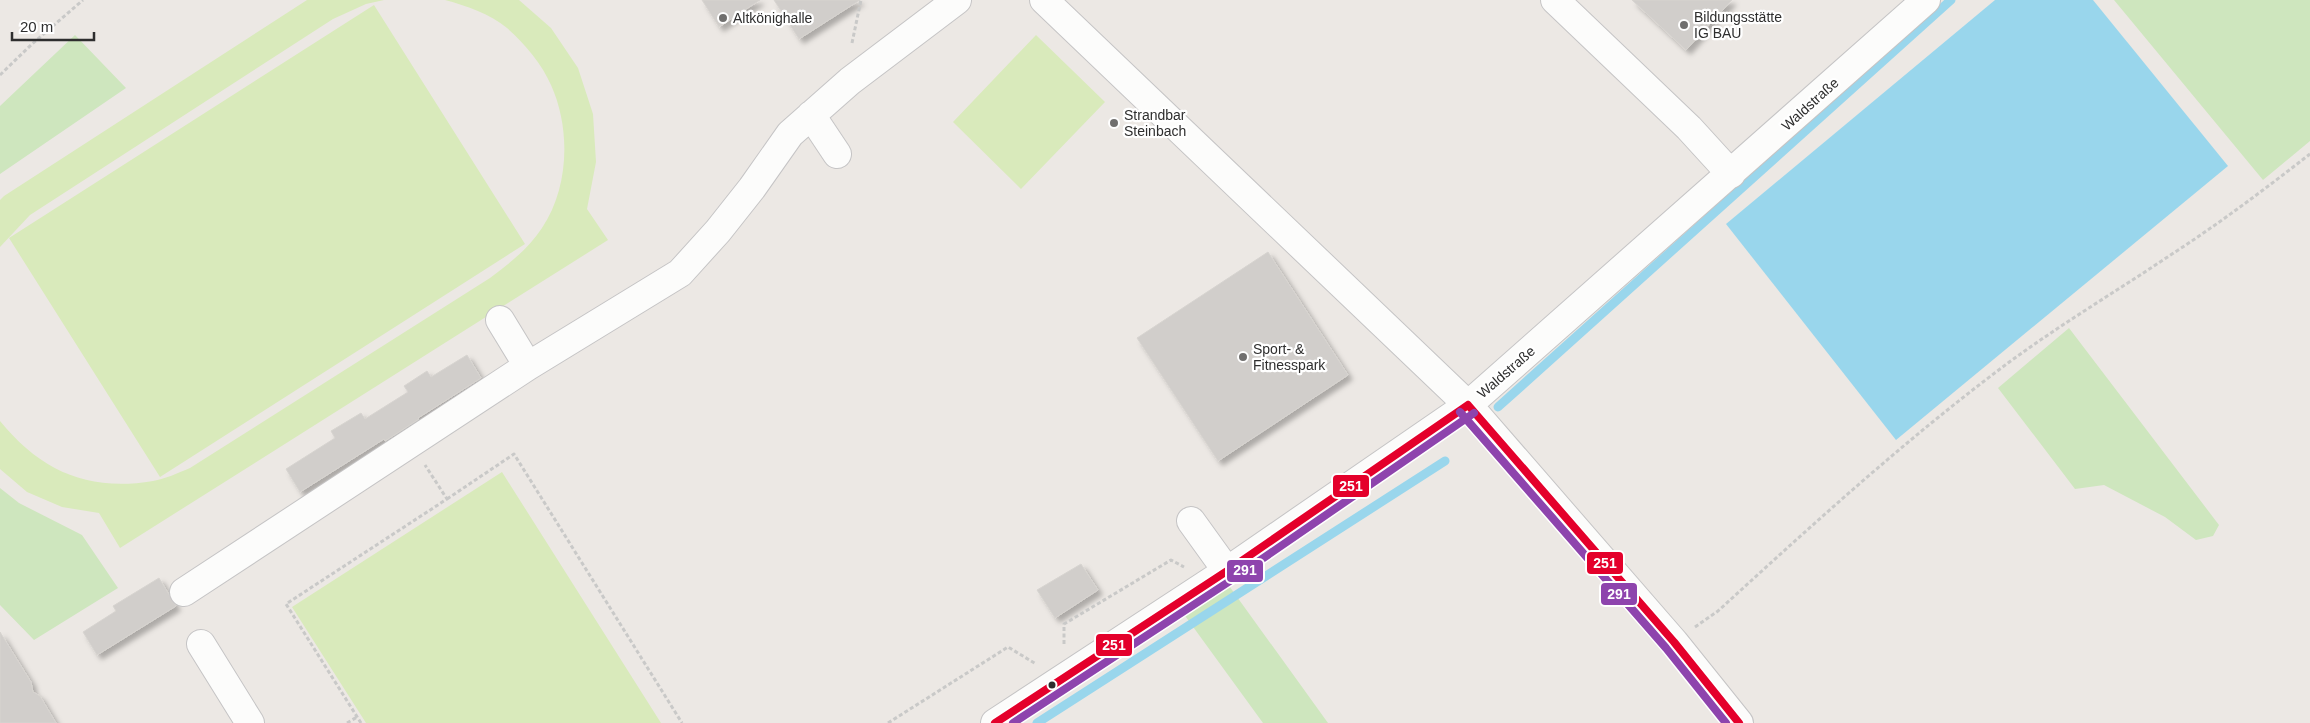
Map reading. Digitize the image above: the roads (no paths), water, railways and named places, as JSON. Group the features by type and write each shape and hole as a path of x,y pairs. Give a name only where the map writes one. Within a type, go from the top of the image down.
{"street":[{"path":"184,592 528,366 680,273 718,231 752,188 790,134 850,81 957,0"},
{"path":"1044,0 1468,406 1674,642 1739,723"},
{"path":"1555,0 1689,128 1731,174"},
{"name":"Waldstraße","path":"995,723 1227,570 1468,406 1926,0"},
{"path":"811,115 836,154"},
{"path":"500,320 528,366"},
{"path":"1191,521 1227,570"},
{"path":"201,644 250,723"}],"water":[{"path":"1995,0 2093,0 2228,166 1896,440 1726,224"}],"waterway":[{"path":"1498,407 1951,0"},
{"path":"1037,723 1445,461"}],"place":[{"name":"Altkönighalle","path":"723,18"},
{"name":"Bildungsstätte IG BAU","path":"1684,25"},
{"name":"Strandbar Steinbach","path":"1114,123"},
{"name":"Sport- & Fitnesspark","path":"1243,357"}]}
